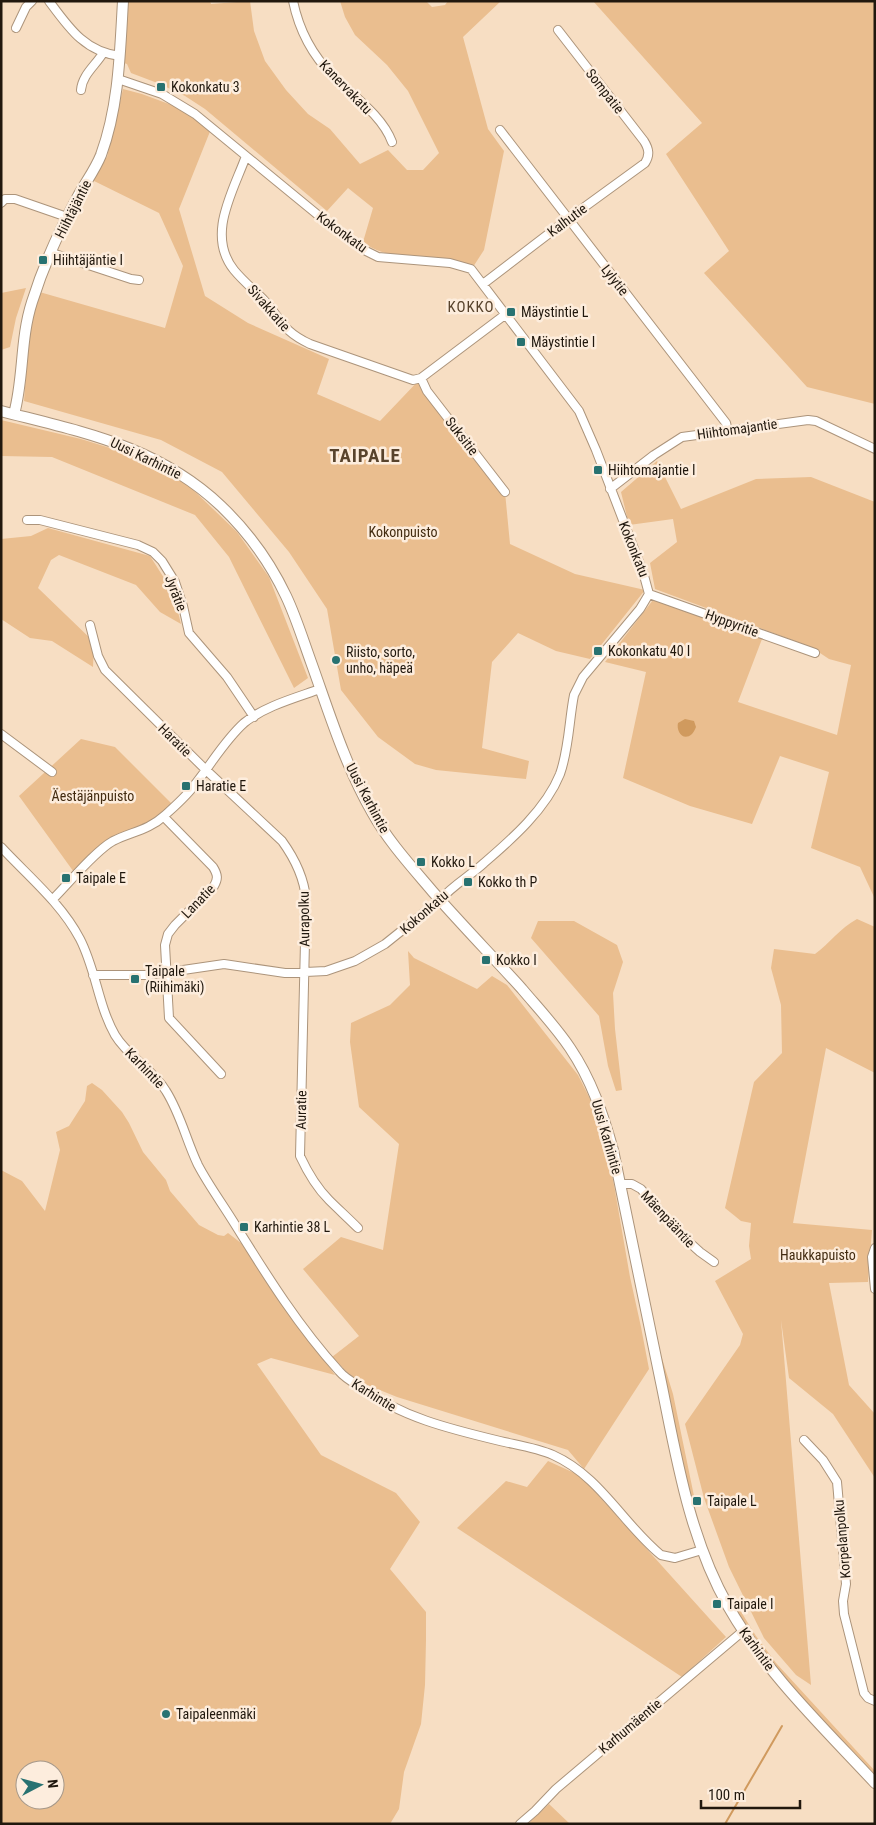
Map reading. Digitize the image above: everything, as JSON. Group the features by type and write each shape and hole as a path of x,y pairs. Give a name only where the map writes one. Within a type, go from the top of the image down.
{"street":[{"path":"16,28 26,7 32,1"},
{"path":"49,1 66,24 91,48 103,53 120,56"},
{"name":"Hiihtäjäntie","path":"14,414 19,394 27,318 36,291 67,217 100,156 106,141 118,79 124,1"},
{"name":"Kanervakatu","path":"293,1 305,36 316,56 335,78 361,101 390,135 392,142"},
{"name":"Sompatie","path":"558,30 644,141 649,154"},
{"path":"81,90 81,83 85,76 103,53"},
{"name":"Kokonkatu","path":"94,975 124,976 166,973 224,964 285,973 326,971 355,961 386,944 446,893 484,864 525,825 546,798 555,785 564,760 573,700 578,686 616,636 640,609 649,594 643,572 596,450 579,412 471,269 450,263 378,256 366,251 335,229 207,123 180,104 145,87 118,79"},
{"name":"Lylytie","path":"500,130 726,423 728,430"},
{"name":"Kalhutie","path":"483,284 644,163 649,154"},
{"name":"Sivakkatie","path":"246,156 222,220 221,228 222,247 234,270 265,302 283,326 299,339 407,379 421,378"},
{"path":"1,202 4,199 15,199 67,217"},
{"path":"52,253 139,280"},
{"path":"421,378 506,314"},
{"name":"Suksitie","path":"421,378 427,391 505,492"},
{"name":"Uusi Karhintie","path":"1,411 76,430 136,450 187,478 206,493 239,525 257,546 273,571 296,619 343,750 371,810 396,848 440,900 543,1013 570,1048 600,1107 613,1150 682,1478 691,1517 702,1550"},
{"name":"Hiihtomajantie","path":"610,488 682,437 728,430 808,420 816,421 875,449"},
{"name":"Jyrätie","path":"27,520 40,520 138,545 152,552 162,561 175,582 189,633 227,677 254,717"},
{"name":"Hyppyritie","path":"649,594 815,654"},
{"name":"Haratie","path":"90,625 98,656 105,670 206,770 282,841"},
{"path":"52,899 112,842 147,828 164,817 194,786 234,733 254,717 283,703 320,689"},
{"path":"1,734 52,772"},
{"name":"Lanatie","path":"164,817 217,874 214,886 168,934 165,945 166,973"},
{"name":"Aurapolku","path":"282,841 298,866 304,887 306,899 304,972"},
{"name":"Karhintie","path":"1,847 52,899 80,940 94,975 103,1010 116,1035 132,1056 164,1087 185,1127 199,1166 265,1273 340,1373 375,1399 406,1414 451,1429 552,1454 567,1462 600,1489 661,1555 675,1558 702,1550 714,1580 743,1631 766,1663 800,1703 875,1783"},
{"name":"Auratie","path":"304,972 300,1156 306,1168 328,1199 358,1228"},
{"path":"166,973 169,1018 221,1074"},
{"name":"Mäenpääntie","path":"620,1184 632,1184 641,1189 679,1233 714,1262"},
{"path":"875,1248 872,1257 875,1289"},
{"name":"Korpelanpolku","path":"804,1440 823,1460 837,1482 846,1584 843,1601 844,1614 864,1693 868,1698 875,1701"},
{"name":"Karhumäentie","path":"520,1824 556,1789 743,1631"}],"green space":[{"path":"127,1 210,1 211,4 250,1 254,31 265,61 286,90 308,114 330,129 360,164 388,150 407,170 423,170 439,153 408,91 387,65 355,35 345,17 340,1 426,1 432,7 445,5 448,1 501,1 463,37 488,129 504,151 484,250 473,267 446,259 402,256 388,254 375,249 363,242 373,208 348,188 327,211 205,109 185,96 131,73 127,64 124,63"},
{"path":"593,1 875,1 875,404 807,387 704,273 729,251 666,154 702,123"},
{"name":"Kokonpuisto","path":"123,89 177,107 211,129 179,209 205,296 248,323 329,359 317,394 380,421 421,378 505,492 510,544 575,574 645,590 590,659 556,651 518,633 492,662 482,748 529,761 526,779 436,770 415,764 378,737 341,690 327,609 289,552 222,472 161,440 24,401 29,331 36,291 165,328 183,266 159,213 88,178 107,157"},
{"path":"26,288 16,318 10,347 1,350 1,293"},
{"path":"1,420 81,439 136,456 185,482 237,532 269,577 308,678 294,688 229,557 195,515 52,457 1,456"},
{"path":"657,461 681,509 756,479 811,477 875,502 875,899 860,867 811,848 829,772 780,756 752,824 690,806 623,778 646,672 605,662 653,600 762,639 738,702 837,735 851,665 829,659 811,647 655,589 650,563 677,542 673,519 629,525 621,492"},
{"path":"48,528 150,556 173,592 181,624 160,612 136,585 59,555 51,560 38,588 94,642 93,667 52,641 30,638 1,619 1,539 31,536"},
{"name":"Äestäjänpuisto","path":"81,739 115,747 174,806 164,817 112,842 76,875 19,796"},
{"name":"Haukkapuisto","path":"857,919 875,927 875,1073 826,1048 793,1223 872,1230 868,1282 829,1283 849,1385 875,1414 875,1478 833,1414 789,1378 781,1320 811,1685 796,1675 764,1638 729,1567 704,1498 685,1424 740,1345 743,1334 715,1281 751,1259 749,1246 751,1223 741,1221 725,1208 754,1082 782,1053 781,1005 771,968 774,949 815,954 845,927"},
{"path":"538,921 574,921 617,945 623,962 613,993 622,1090 616,1091 608,1066 599,1016 531,938"},
{"path":"408,951 414,958 477,989 492,976 507,985 578,1075 595,1109 614,1185 649,1369 584,1469 568,1450 397,1397 355,1380 332,1357 359,1336 303,1269 341,1237 383,1250 399,1144 359,1107 350,1042 351,1023 390,1005 410,985"},
{"path":"92,1083 102,1090 122,1112 143,1152 166,1180 170,1191 199,1225 218,1235 224,1236 228,1233 241,1243 335,1375 271,1358 257,1364 321,1455 396,1493 420,1522 390,1569 426,1612 426,1640 425,1685 421,1724 404,1772 399,1809 390,1824 1,1824 1,1170 22,1181 45,1211 60,1150 56,1132 69,1126 85,1101 87,1086"},
{"path":"657,1342 673,1394 694,1496 692,1497 686,1486"},
{"path":"548,1461 581,1476 726,1637 682,1677 457,1528 506,1481 527,1487"},
{"path":"735,1602 756,1636 776,1663 875,1771 875,1778 775,1668 730,1605"},
{"path":"549,1804 570,1824 528,1824"}],"shaded area":[{"path":"685,719 694,721 696,727 692,734 686,737 679,732 678,726 678,723"}],"waterway":[{"path":"725,1824 782,1726"}],"place":[{"name":"Kokonkatu 3","path":"161,87"},
{"name":"Hiihtäjäntie I","path":"43,260"},
{"name":"Mäystintie L","path":"511,312"},
{"name":"Mäystintie I","path":"521,342"},
{"name":"Hiihtomajantie I","path":"598,470"},
{"name":"Kokonkatu 40 I","path":"598,651"},
{"name":"Riisto, sorto, unho, häpeä","path":"336,660"},
{"name":"Haratie E","path":"186,786"},
{"name":"Kokko L","path":"421,862"},
{"name":"Taipale E","path":"66,878"},
{"name":"Kokko th P","path":"468,882"},
{"name":"Kokko I","path":"486,960"},
{"name":"Taipale (Riihimäki)","path":"135,979"},
{"name":"Karhintie 38 L","path":"244,1227"},
{"name":"Taipale L","path":"697,1501"},
{"name":"Taipale I","path":"717,1604"},
{"name":"Taipaleenmäki","path":"166,1714"}],"district":[{"name":"KOKKO","path":"471,307"},
{"name":"TAIPALE","path":"365,455"}]}
